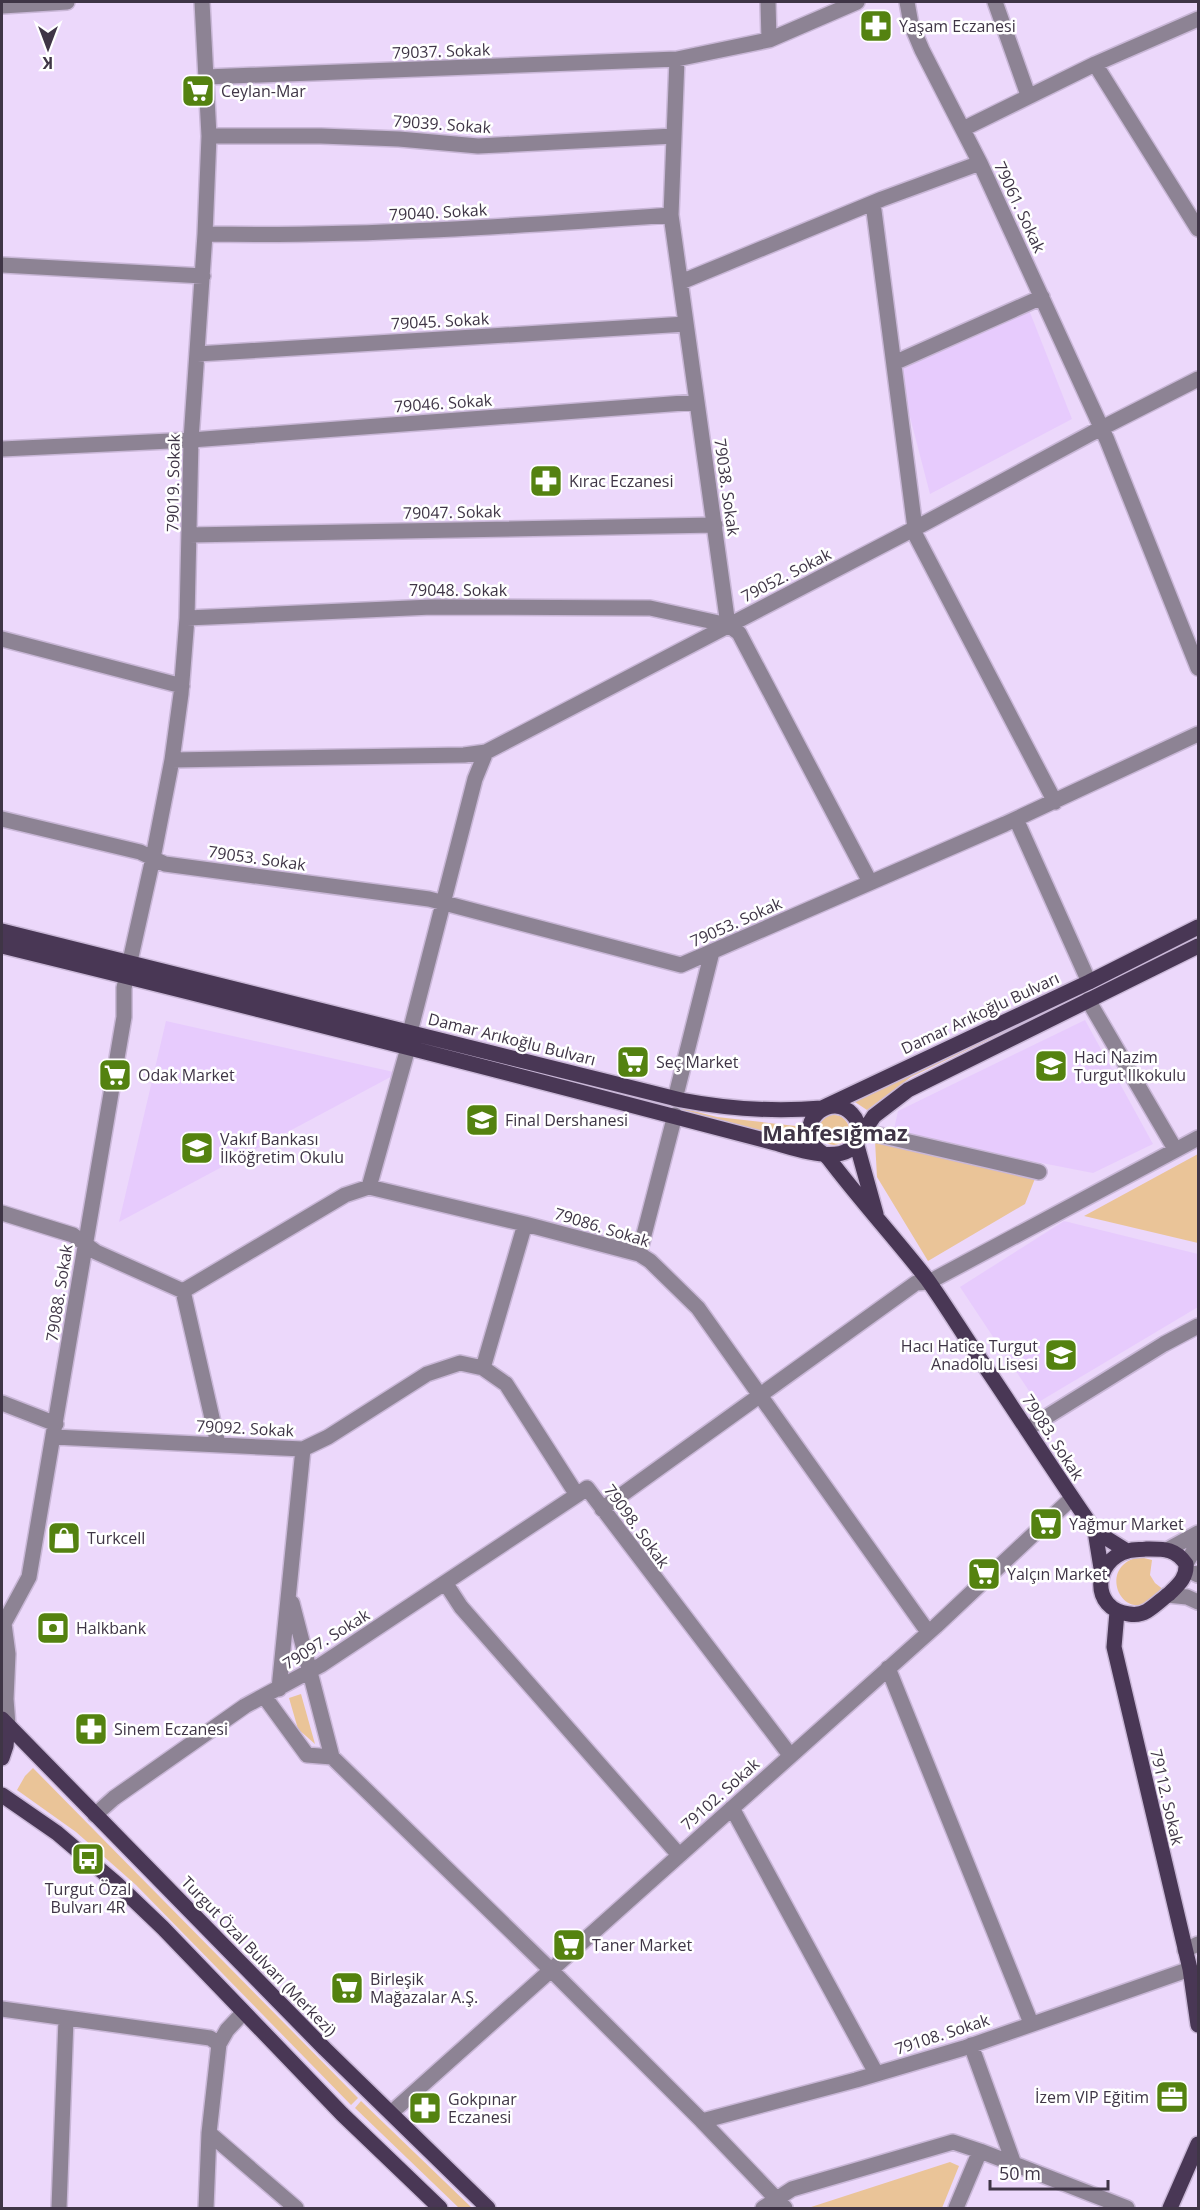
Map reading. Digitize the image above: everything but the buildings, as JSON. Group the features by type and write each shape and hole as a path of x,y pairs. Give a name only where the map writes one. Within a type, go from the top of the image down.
{"main road":[{"name":"Damar Arıkoğlu Bulvarı","path":"2,946 129,969 410,1032 675,1099 719,1107 785,1111 822,1108 1089,982 1198,927"},
{"name":"Damar Arıkoğlu Bulvarı","path":"2,931 408,1048 675,1115 801,1150 825,1154"},
{"path":"877,1217 856,1142 859,1127 851,1113 837,1106 822,1108 811,1120 809,1136 818,1150 825,1154 839,1155 852,1148 856,1142 874,1116 908,1090 1198,946"},
{"name":"79083. Sokak","path":"825,1154 851,1189 877,1217 929,1282 1095,1531"},
{"path":"1095,1531 1127,1551"},
{"path":"1095,1531 1102,1574 1102,1595 1107,1604 1117,1612 1135,1615 1147,1611 1184,1579 1191,1569 1180,1554 1167,1550 1127,1551 1110,1560 1102,1574"},
{"name":"79112. Sokak","path":"1117,1612 1114,1647 1192,1947 1190,1969 1198,2025"},
{"path":"2,1758 6,1746 5,1722"},
{"name":"Turgut Özal Bulvarı (Merkezi)","path":"5,1722 325,2049 488,2208"},
{"path":"2,1795 57,1833 117,1884 163,1928 342,2114 440,2208"},
{"path":"1170,2208 1198,2144"}],"street":[{"path":"2,6 67,2"},
{"name":"79019. Sokak","path":"129,969 172,760 182,686 187,618 191,440 203,276 209,136 202,2"},
{"path":"768,2 769,40"},
{"name":"79037. Sokak","path":"206,77 677,59 769,40 857,2"},
{"name":"79061. Sokak","path":"907,2 911,24 922,50 980,163 1102,428 1198,668"},
{"path":"995,2 1028,95"},
{"path":"963,129 1028,95 1198,19"},
{"name":"79038. Sokak","path":"677,59 671,214 728,625"},
{"path":"1095,64 1198,229"},
{"name":"79039. Sokak","path":"209,136 321,136 399,139 478,146 674,136"},
{"path":"681,282 873,203 980,163"},
{"path":"873,203 916,536 1054,802"},
{"name":"79040. Sokak","path":"205,234 372,233 488,228 671,214"},
{"path":"2,266 203,276"},
{"path":"894,363 1042,297"},
{"name":"79045. Sokak","path":"197,354 686,324"},
{"name":"79052. Sokak","path":"486,752 1198,379"},
{"name":"79046. Sokak","path":"2,448 191,440 697,402"},
{"name":"79047. Sokak","path":"189,535 715,525"},
{"name":"79048. Sokak","path":"187,618 432,607 650,608 728,625"},
{"path":"728,625 739,633 870,882"},
{"path":"2,639 182,686"},
{"name":"79053. Sokak","path":"2,819 140,852 165,864 443,903 681,965 1016,819 1198,734"},
{"path":"172,760 464,755 486,752 476,779 410,1032"},
{"path":"1016,819 1089,982"},
{"path":"675,1099 712,952"},
{"name":"79088. Sokak","path":"2,1626 29,1577 124,1017 124,988 129,969"},
{"path":"1088,1000 1175,1149"},
{"path":"183,1292 345,1195 369,1187 408,1048"},
{"path":"639,1254 675,1115"},
{"path":"875,1134 1039,1172"},
{"path":"602,1509 916,1283 929,1282 1198,1138"},
{"name":"79086. Sokak","path":"369,1187 639,1254 650,1261 698,1308 928,1632"},
{"path":"2,1213 73,1235 96,1252 183,1292"},
{"path":"483,1368 525,1224"},
{"path":"183,1292 218,1444"},
{"path":"1027,1429 1164,1344 1198,1326"},
{"name":"79092. Sokak","path":"2,1403 55,1430 303,1449 328,1437 427,1374 460,1363 483,1368"},
{"name":"79098. Sokak","path":"483,1368 506,1384 577,1495 587,1488 790,1755"},
{"path":"279,1689 303,1449"},
{"name":"79097. Sokak","path":"95,1815 114,1798 245,1706 310,1672 577,1495"},
{"name":"79102. Sokak","path":"391,2113 928,1632 1072,1498"},
{"path":"1167,1550 1198,1533"},
{"path":"1191,1569 1198,1543"},
{"path":"288,1583 295,1622 332,1757 702,2121 781,2204"},
{"path":"446,1584 461,1607 679,1855"},
{"path":"1167,1595 1187,1597 1198,1602"},
{"path":"2,1626 8,1654 5,1722"},
{"path":"888,1668 1031,2023"},
{"path":"264,1696 307,1755 332,1757"},
{"path":"732,1808 876,2073"},
{"name":"79108. Sokak","path":"702,2121 972,2045 1190,1969"},
{"path":"2,2009 210,2038 219,2044"},
{"path":"206,2208 209,2133 219,2044 227,2030 243,2013"},
{"path":"59,2208 66,2019"},
{"path":"972,2045 1014,2164"},
{"path":"209,2133 296,2208"},
{"path":"763,2208 781,2204 792,2190 953,2142 1127,2208"},
{"path":"956,2208 980,2151"}],"shaded area":[{"path":"1029,310 1072,419 930,494 897,367"},
{"path":"1198,936 1198,939 911,1077 867,1110 855,1102"},
{"path":"145,972 717,1117 796,1126 801,1141"},
{"name":"Haci Nazim Turgut Ilkokulu","path":"1085,1020 1153,1144 1093,1173 893,1134 898,1111"},
{"name":"Vakıf Bankası İlköğretim Okulu","path":"166,1021 398,1073 119,1222"},
{"path":"834,1115 845,1119 849,1130 845,1141 834,1145 823,1141 819,1130 823,1119"},
{"path":"875,1141 1036,1176 1025,1204 928,1261 877,1177"},
{"path":"1198,1154 1198,1243 1084,1216"},
{"name":"Hacı Hatice Turgut Anadolu Lisesi","path":"1064,1221 1198,1254 1198,1307 1037,1403 960,1287"},
{"path":"1140,1557 1152,1560 1150,1575 1155,1583 1164,1590 1148,1603 1135,1605 1127,1602 1121,1595 1117,1587 1117,1578 1120,1569 1128,1561"},
{"path":"301,1694 315,1744 298,1729 289,1698"},
{"path":"33,1768 358,2098 351,2105 136,1885 76,1832 17,1790"},
{"path":"361,2101 472,2208 459,2208 355,2108"},
{"path":"950,2162 959,2166 942,2208 808,2208"}],"place":[{"name":"Yaşam Eczanesi","path":"876,26"},
{"name":"Ceylan-Mar","path":"198,91"},
{"name":"Kırac Eczanesi","path":"546,481"},
{"name":"Seç Market","path":"633,1062"},
{"name":"Haci Nazim Turgut Ilkokulu","path":"1051,1066"},
{"name":"Odak Market","path":"115,1075"},
{"name":"Final Dershanesi","path":"482,1120"},
{"name":"Vakıf Bankası İlköğretim Okulu","path":"197,1148"},
{"name":"Hacı Hatice Turgut Anadolu Lisesi","path":"1061,1355"},
{"name":"Yağmur Market","path":"1046,1524"},
{"name":"Turkcell","path":"64,1538"},
{"name":"Yalçın Market","path":"984,1574"},
{"name":"Halkbank","path":"53,1628"},
{"name":"Sinem Eczanesi","path":"91,1729"},
{"name":"Turgut Özal Bulvarı 4R","path":"88,1859"},
{"name":"Taner Market","path":"569,1945"},
{"name":"Birleşik Mağazalar A.Ş.","path":"347,1988"},
{"name":"İzem VIP Eğitim","path":"1172,2097"},
{"name":"Gokpınar Eczanesi","path":"425,2108"}],"district":[{"name":"Mahfesığmaz","path":"835,1132"}]}
